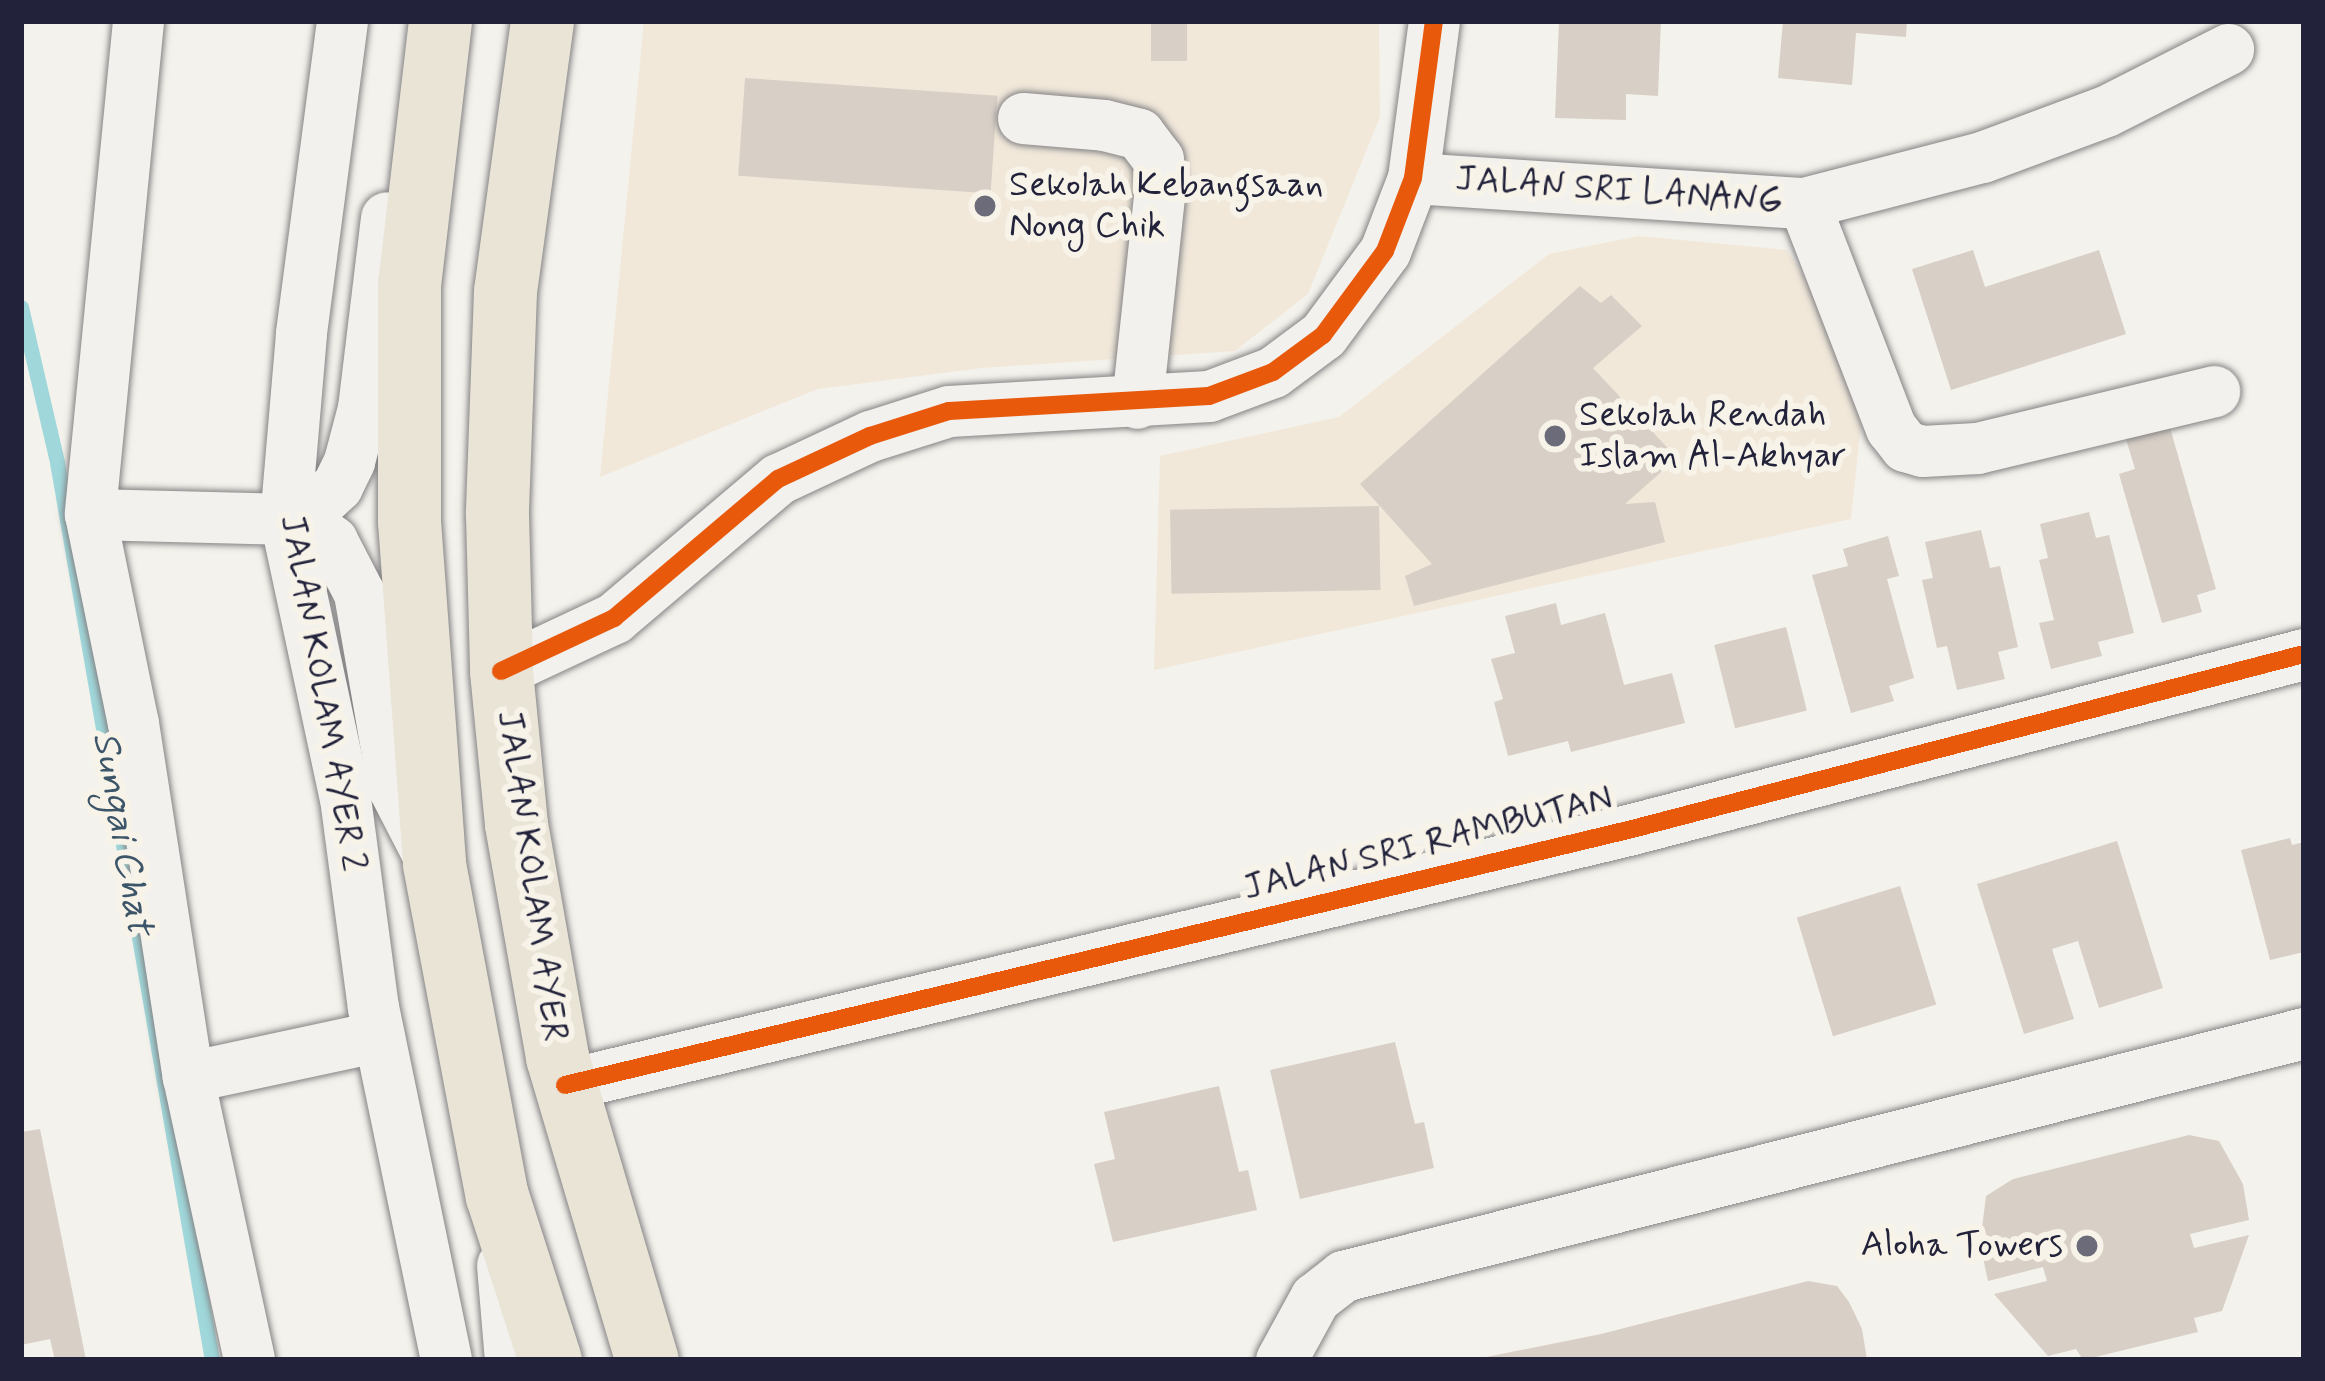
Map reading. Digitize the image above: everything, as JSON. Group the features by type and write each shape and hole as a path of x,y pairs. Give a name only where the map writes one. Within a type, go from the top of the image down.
{"main road":[{"name":"JALAN KOLAM AYER","path":"542,21 505,290 496,514 501,671 516,824 565,1085 647,1360"},
{"path":"438,34 409,283 409,521 434,865 496,1196 550,1360"}],"street":[{"path":"138,21 90,514 133,723 188,1077 249,1360"},
{"name":"JALAN KOLAM AYER 2","path":"342,21 301,334 293,519 345,798 379,1036 446,1360"},
{"path":"501,671 614,618 778,479 870,436 949,411 1209,396 1273,372 1323,334 1384,251 1412,178 1434,21"},
{"path":"293,519 337,486 354,443 363,408 398,130 438,34"},
{"name":"JALAN SRI LANANG","path":"1412,178 1804,203 1982,157 2107,111 2228,49"},
{"path":"1023,118 1104,125 1139,134 1158,158 1160,187 1137,403"},
{"path":"1804,203 1891,428 1905,446 1922,452 1977,448 2214,391"},
{"path":"90,514 293,519 332,541 359,593 393,787 434,865"},
{"name":"JALAN SRI RAMBUTAN","path":"565,1085 1632,829 2304,654"},
{"path":"1281,1360 1315,1298 1342,1276 2304,1033"},
{"path":"188,1077 379,1036"},
{"path":"496,1196 510,1360"}],"shaded area":[{"name":"Sekolah Kebangsaan Nong Chik","path":"644,21 1379,21 1380,117 1308,294 1235,351 982,368 818,389 600,477"},
{"name":"Sekolah Rendah Islam Al-Akhyar","path":"1639,236 1787,250 1866,376 1851,519 1154,670 1160,456 1339,417 1549,254"}],"building":[{"path":"1151,21 1187,21 1187,61 1151,61"},
{"path":"1559,21 1661,21 1658,96 1626,94 1626,120 1555,118"},
{"path":"1783,21 1907,21 1906,37 1856,33 1852,85 1778,78"},
{"path":"745,78 997,96 991,193 738,176"},
{"path":"1973,250 1985,287 2099,250 2126,334 1951,390 1912,269"},
{"name":"Sekolah Rendah Islam Al-Akhyar","path":"1580,286 1601,303 1611,295 1642,326 1593,368 1677,458 1625,504 1655,502 1665,542 1414,606 1405,576 1432,564 1360,484"},
{"path":"2169,424 2216,589 2197,595 2202,612 2162,623 2119,474 2135,469 2125,436"},
{"path":"1379,506 1380,590 1171,594 1170,510"},
{"path":"2089,512 2096,538 2109,535 2134,633 2098,642 2102,656 2051,669 2039,623 2054,620 2039,560 2048,558 2040,524"},
{"path":"1981,530 1990,568 2000,566 2018,647 1998,652 2005,679 1957,690 1947,646 1937,648 1922,580 1933,578 1925,542"},
{"path":"1888,536 1899,576 1887,579 1914,678 1889,686 1894,701 1851,713 1812,575 1848,566 1843,549"},
{"path":"1556,603 1561,625 1605,613 1624,685 1672,673 1685,723 1571,752 1568,741 1508,756 1494,702 1503,699 1491,659 1515,653 1505,616"},
{"path":"1786,627 1807,710 1735,728 1714,645"},
{"path":"2290,838 2292,845 2304,842 2304,952 2270,960 2241,850"},
{"path":"2117,841 2163,988 2099,1008 2078,941 2052,949 2074,1019 2024,1034 1977,884"},
{"path":"1900,886 1936,1005 1833,1036 1797,918"},
{"path":"1395,1042 1415,1124 1424,1122 1434,1168 1300,1199 1270,1070"},
{"path":"1219,1086 1239,1172 1248,1170 1257,1210 1113,1242 1094,1164 1115,1159 1104,1112"},
{"path":"40,1129 86,1360 55,1360 50,1339 21,1345 21,1132"},
{"name":"Aloha Towers","path":"2189,1135 2219,1141 2243,1184 2249,1220 2190,1234 2194,1248 2249,1235 2222,1311 2194,1318 2198,1332 2083,1360 2076,1349 2048,1356 1994,1294 2047,1281 2043,1267 1988,1281 1980,1244 1986,1196 2013,1179"},
{"name":"Aloha Towers","path":"1808,1281 1837,1286 1849,1302 1862,1329 1867,1360 1471,1360 1601,1334"}],"waterway":[{"name":"Sungai Chat","path":"21,307 57,462 212,1360"}],"cycle path":[{"path":"501,671 614,618 778,479 870,436 949,411 1209,396 1273,372 1323,335 1385,251 1413,178 1434,21"},
{"path":"565,1085 1632,829 2304,654"}],"place":[{"name":"Sekolah Kebangsaan Nong Chik","path":"985,206"},
{"name":"Sekolah Rendah Islam Al-Akhyar","path":"1555,436"},
{"name":"Aloha Towers","path":"2087,1246"}]}
